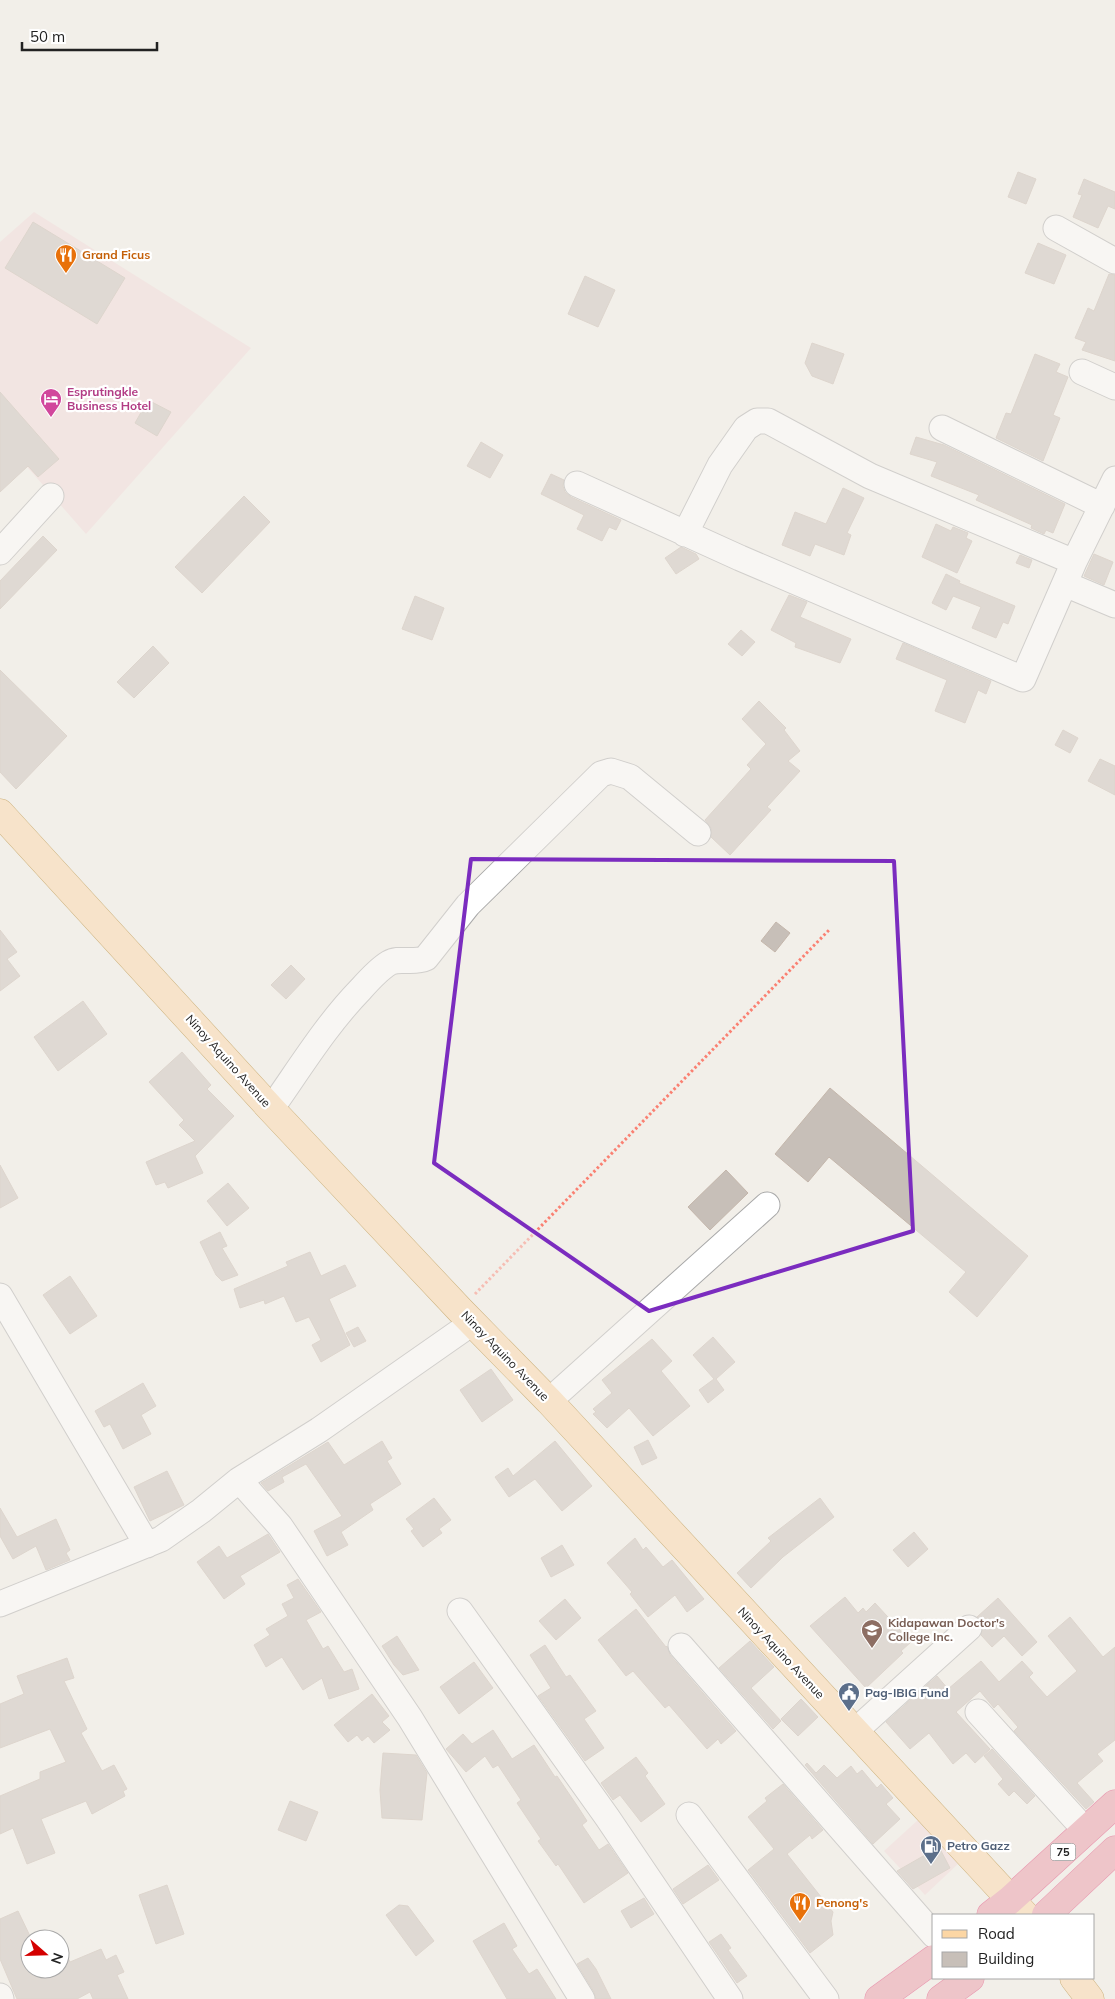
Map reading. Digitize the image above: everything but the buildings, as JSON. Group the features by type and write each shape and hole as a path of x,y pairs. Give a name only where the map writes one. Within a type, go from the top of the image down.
{"highway":[{"name":"75","path":"1008,1910 1115,1804"},
{"path":"1047,1914 1115,1850"},
{"path":"879,1999 932,1960"},
{"path":"941,1999 969,1979"}],"main road":[{"name":"Ninoy Aquino Avenue","path":"0,812 271,1109 466,1317 548,1401 854,1732 1008,1910"},
{"path":"1075,1979 1090,1999"}],"street":[{"path":"1056,228 1115,261"},
{"path":"1082,372 1115,387"},
{"path":"685,534 720,465 746,428 757,421 768,420 870,476 1070,573 1115,605"},
{"path":"942,428 1102,506"},
{"path":"578,484 685,534 1023,680 1070,573 1115,479"},
{"path":"0,552 51,496"},
{"path":"271,1109 344,1006 390,962 400,960 419,961 426,958 468,905 601,774 611,771 630,777 698,833"},
{"path":"548,1401 768,1205"},
{"path":"0,1296 147,1545"},
{"path":"0,1604 161,1539 239,1480 319,1430 466,1317"},
{"path":"239,1480 280,1526 410,1718 582,1999"},
{"path":"460,1611 607,1817 730,1999"},
{"path":"854,1732 969,1628"},
{"path":"682,1646 932,1933"},
{"path":"978,1712 1086,1831"},
{"path":"688,1815 826,1999"}],"path":[{"path":"466,1317 830,929"}],"highlighted area":[{"path":"471,859 894,861 913,1231 649,1311 434,1163"}],"shaded area":[{"path":"34,212 251,348 86,534 0,436 0,242"},
{"path":"919,1819 959,1863 925,1895 884,1851"}],"place":[{"name":"Grand Ficus","path":"66,274"},
{"name":"Esprutingkle Business Hotel","path":"51,418"},
{"name":"Kidapawan Doctor's College Inc.","path":"872,1649"},
{"name":"Pag-IBIG Fund","path":"849,1712"},
{"name":"Petro Gazz","path":"931,1865"},
{"name":"Penong's","path":"800,1922"}]}
